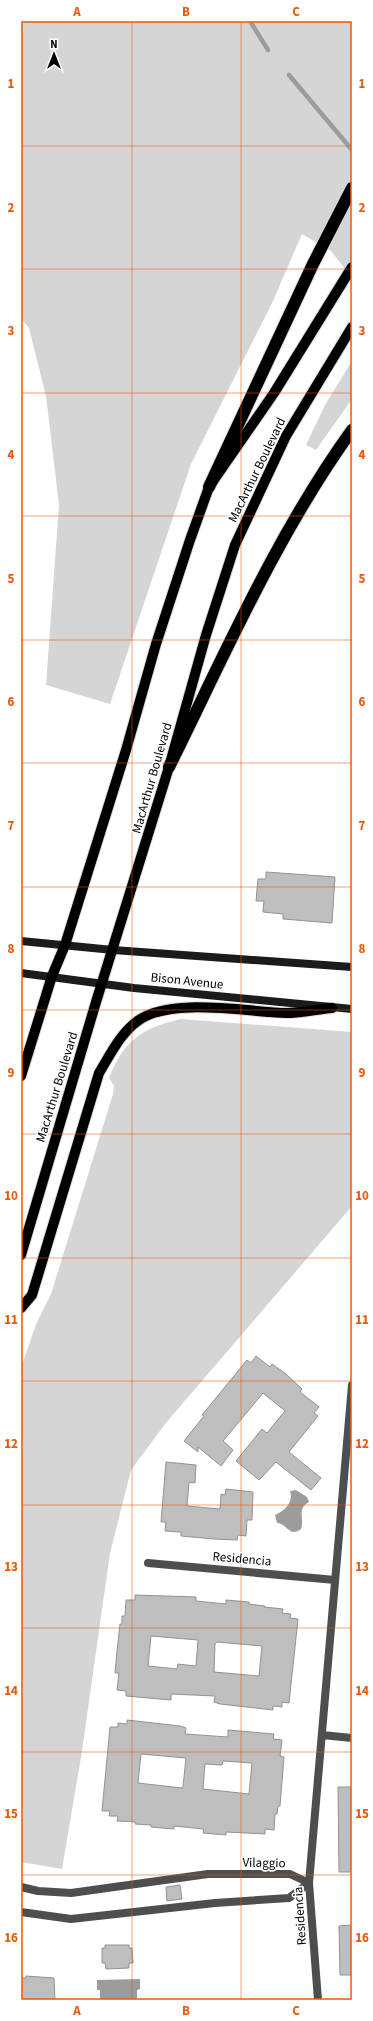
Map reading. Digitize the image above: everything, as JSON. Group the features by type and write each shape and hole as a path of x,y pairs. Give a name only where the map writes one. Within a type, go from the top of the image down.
{"highway":[{"path":"209,487 313,264 352,188"},
{"path":"169,767 276,551 330,460 352,430"}],"main road":[{"name":"MacArthur Boulevard","path":"21,1076 52,976 65,945 126,750 156,644 209,487 274,393 352,267"},
{"name":"MacArthur Boulevard","path":"21,1255 169,767 206,635 235,546 286,436 352,327"},
{"name":"Bison Avenue","path":"21,941 113,950 352,967"},
{"name":"Bison Avenue","path":"21,972 102,984 352,1009"},
{"path":"21,1308 32,1295 99,1073 118,1042 138,1020 153,1013 167,1009 196,1008 289,1013 332,1008"}],"street":[{"name":"Residencia","path":"318,2000 309,1883 335,1580 350,1443 352,1385"},
{"name":"Residencia","path":"148,1563 335,1580"},
{"path":"322,1735 352,1738"},
{"name":"Vilaggio","path":"21,1887 38,1891 72,1893 208,1874 290,1874 309,1883"},
{"path":"21,1912 71,1919 216,1903 289,1898 309,1883"}],"shaded area":[{"path":"22,21 352,21 352,278 331,251 302,234 273,301 191,464 110,704 46,685 59,505 46,396 29,328 21,318"},
{"path":"352,361 352,399 316,450 306,445 325,405"},
{"path":"181,1019 352,1032 352,1206 165,1424 131,1470 110,1553 82,1751 62,1869 21,1862 21,1368 36,1324 51,1294 113,1094 114,1086 109,1078 121,1054 136,1038 155,1027"},
{"path":"296,1490 307,1497 309,1502 305,1505 302,1511 301,1529 294,1532 277,1523 275,1515 288,1506 291,1499 290,1491"},
{"path":"140,1979 140,1989 137,1990 137,2000 100,2000 100,1990 97,1990 97,1980"}],"building":[{"path":"266,872 335,877 332,923 283,919 283,914 263,912 264,901 256,901 258,879 266,879"},
{"path":"256,1356 270,1367 272,1364 286,1374 302,1389 300,1392 319,1407 314,1413 318,1416 289,1452 321,1478 311,1490 276,1462 259,1480 236,1461 262,1429 267,1433 285,1411 263,1393 223,1441 233,1450 221,1466 198,1447 198,1452 184,1441 204,1416 202,1415 247,1360 251,1363"},
{"path":"166,1462 196,1465 195,1483 189,1482 187,1506 220,1509 221,1494 225,1495 226,1489 253,1492 252,1520 247,1520 246,1536 238,1535 237,1540 214,1539 181,1536 181,1532 165,1531 166,1522 161,1522"},
{"path":"135,1595 196,1597 196,1601 226,1604 226,1600 249,1602 249,1604 283,1609 282,1613 291,1614 290,1618 298,1619 289,1703 282,1702 282,1707 273,1706 273,1710 220,1704 214,1702 215,1696 171,1694 171,1700 126,1696 126,1691 117,1690 119,1673 115,1673 120,1624 122,1624 122,1616 125,1616 126,1600 135,1600","holes":["151,1636 198,1640 196,1666 178,1664 177,1669 148,1666","217,1642 262,1646 259,1676 214,1672 215,1644"]},
{"path":"127,1720 180,1726 186,1728 185,1734 228,1737 228,1730 274,1734 273,1739 282,1740 280,1756 284,1757 280,1806 278,1806 277,1814 275,1814 274,1830 265,1829 265,1834 226,1832 226,1835 203,1833 204,1829 174,1826 174,1829 151,1827 151,1825 135,1824 136,1822 117,1821 118,1816 109,1816 110,1811 102,1811 110,1727 118,1727 118,1723 127,1724","holes":["141,1754 186,1758 182,1788 138,1783","223,1761 252,1763 249,1794 203,1789 205,1764 222,1765"]},
{"path":"338,1787 352,1787 352,1872 339,1872"},
{"path":"180,1885 182,1899 167,1901 166,1887"},
{"path":"352,1925 352,1975 340,1975 339,1926"},
{"path":"105,1945 129,1945 129,1948 132,1948 133,1963 129,1963 129,1968 106,1969 105,1963 102,1963 102,1948 105,1948"},
{"path":"26,1976 54,1978 55,2000 21,2000 21,1978 26,1978"}],"waterway":[{"path":"250,21 268,50"},
{"path":"289,75 352,150"}]}
